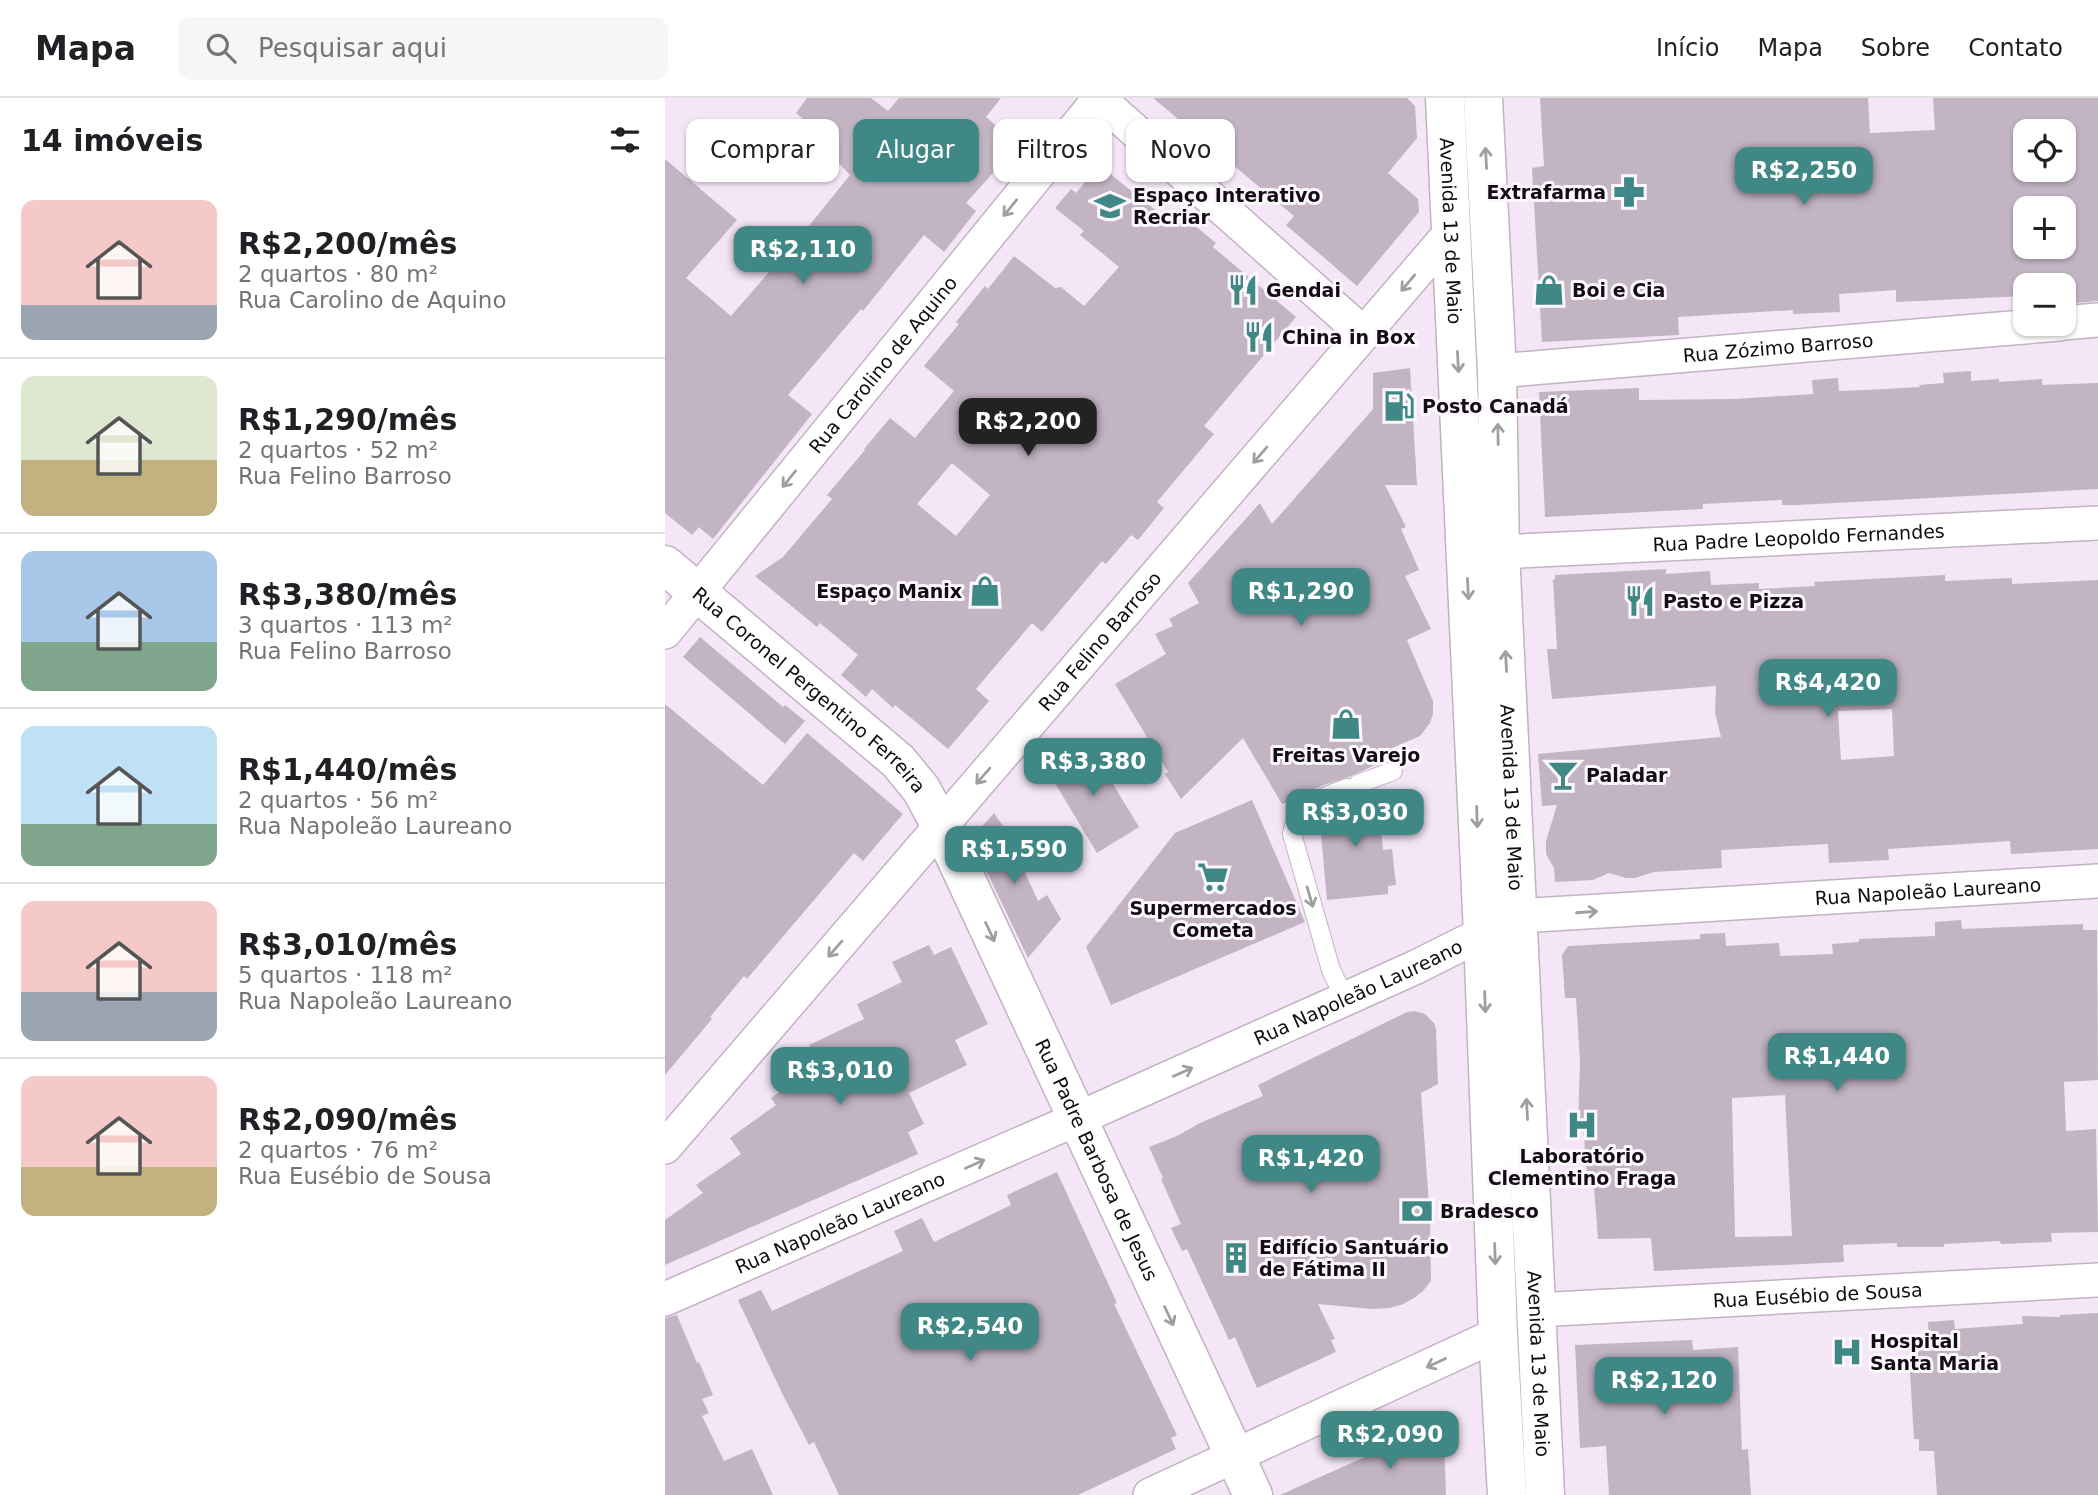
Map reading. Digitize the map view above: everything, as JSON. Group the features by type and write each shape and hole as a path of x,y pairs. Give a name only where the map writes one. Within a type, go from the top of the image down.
{"main road":[{"name":"Avenida 13 de Maio","path":"1445,98 1507,1495"},
{"name":"Avenida 13 de Maio","path":"1483,98 1497,371 1500,552 1545,1495"},
{"name":"Rua Coronel Pergentino Ferreira","path":"665,565 898,761 921,789 941,825"},
{"name":"Rua Padre Barbosa de Jesus","path":"941,825 1252,1495"}],"street":[{"path":"1099,98 1364,334"},
{"name":"Rua Carolino de Aquino","path":"665,632 1099,98"},
{"name":"Rua Felino Barroso","path":"665,1147 1452,230"},
{"name":"Rua Zózimo Barroso","path":"2076,322 2098,320"},
{"name":"Rua Zózimo Barroso","path":"1497,371 2013,328"},
{"name":"Rua Padre Leopoldo Fernandes","path":"1500,552 2098,523"},
{"name":"Rua Napoleão Laureano","path":"665,1299 1345,999 1518,916 2098,881"},
{"name":"Rua Eusébio de Sousa","path":"1536,1310 2098,1280"},
{"path":"1150,1495 1498,1334"}],"lane":[{"path":"1345,999 1331,970 1292,834 1302,811 1326,796 1393,771"}],"building":[{"path":"807,98 871,98 888,111 899,98 1001,98 986,117 993,123 993,173 966,203 976,211 944,252 924,235 863,311 861,309 788,395 812,414 713,539 699,527 692,535 665,513 665,159 686,177 686,182 692,182 737,220 686,278 731,316 784,257 850,175 839,163 839,119 803,119 796,113"},
{"path":"1153,98 1407,98 1415,106 1417,138 1388,173 1418,199 1419,212 1357,286 1286,225 1294,216 1235,167 1235,119 1178,119"},
{"path":"1540,98 1868,98 1870,133 1935,130 1933,98 2098,98 2098,301 2076,303 2076,273 2013,273 2013,297 1896,302 1896,290 1839,294 1840,312 1793,314 1793,310 1678,317 1679,335 1542,342 1532,168 1544,166"},
{"path":"1112,175 1168,220 1177,211 1216,243 1213,247 1296,317 1204,426 1214,434 1157,502 1164,508 1138,540 1131,535 1106,564 1102,561 1042,632 1032,623 976,689 989,701 948,749 872,689 866,697 841,675 858,655 820,623 817,627 755,576 783,557 832,499 827,495 890,418 915,438 954,391 924,366 959,324 956,322 985,286 988,289 1014,256 1055,288 1061,287 1084,306 1119,267 1080,235 1084,231 1055,208 1071,189 1076,193 1085,182 1112,182","holes":["952,463 990,495 956,536 917,504"]},
{"path":"1410,368 1417,485 1385,485 1406,527 1401,529 1419,570 1405,576 1431,629 1407,640 1433,701 1430,723 1420,736 1390,749 1392,755 1375,765 1282,804 1243,738 1181,799 1165,774 1168,772 1115,684 1166,654 1155,634 1173,626 1169,619 1199,603 1188,583 1260,503 1272,524 1373,409 1373,373"},
{"path":"1971,371 1971,381 2042,379 2042,385 2098,383 2098,489 1798,505 1782,505 1782,500 1703,504 1703,509 1545,517 1539,392 1639,388 1639,400 1735,399 1813,394 1812,380 1838,378 1839,391 1920,387 1919,385 1944,383 1943,373"},
{"path":"1666,569 1666,574 1710,571 1711,585 1759,583 1759,589 1815,586 1814,582 1945,575 1945,581 2012,578 2012,584 2098,580 2098,849 2011,854 2010,841 1888,849 1889,860 1829,863 1828,844 1721,850 1722,868 1654,872 1635,878 1609,873 1593,880 1555,882 1554,868 1546,854 1546,841 1557,805 1542,806 1538,754 1721,737 1715,713 1716,686 1552,699 1547,649 1557,649 1553,580 1555,575","holes":["1892,709 1894,756 1841,760 1838,711"]},
{"path":"700,637 783,707 785,705 805,721 785,744 683,657"},
{"path":"665,704 763,785 807,733 903,814 863,861 854,853 747,979 744,976 665,1075"},
{"path":"1088,743 1139,827 1097,853 1047,770"},
{"path":"1377,789 1383,850 1392,849 1396,885 1388,886 1388,894 1327,900 1319,813 1356,795"},
{"name":"Supermercados Cometa","path":"1252,800 1305,922 1111,1005 1086,947 1175,833"},
{"path":"994,813 1005,829 1038,901 1047,895 1061,919 1028,958 971,839"},
{"path":"1961,920 1962,929 2083,924 2083,930 2097,930 2098,1080 2064,1082 2066,1131 2096,1129 2098,1232 2051,1233 2052,1242 2001,1244 2000,1241 1944,1244 1944,1247 1897,1247 1897,1243 1843,1245 1844,1262 1654,1271 1651,1238 1598,1239 1594,1187 1588,1187 1583,1125 1578,1126 1580,1061 1576,998 1565,998 1562,955 1568,946 1700,939 1700,934 1725,933 1726,946 1779,943 1780,956 1833,954 1832,944 1859,942 1859,939 1935,936 1935,922","holes":["1785,1095 1792,1236 1735,1237 1732,1098"]},
{"path":"929,945 934,955 951,947 988,1024 955,1040 967,1065 909,1093 924,1124 908,1132 918,1154 665,1265 665,1220 703,1193 696,1185 741,1154 730,1138 776,1105 771,1098 818,1064 809,1045 864,1019 857,1004 902,982 892,962"},
{"path":"1407,1012 1425,1014 1436,1029 1438,1084 1421,1093 1430,1218 1431,1281 1414,1298 1389,1308 1318,1304 1335,1339 1331,1340 1336,1352 1257,1388 1235,1337 1229,1340 1187,1249 1182,1251 1171,1228 1181,1224 1149,1147 1263,1096 1258,1085"},
{"path":"1057,1172 1117,1303 1114,1304 1177,1435 1171,1438 1176,1449 1078,1495 839,1495 814,1442 809,1445 783,1395 738,1300 761,1290 772,1311 903,1251 894,1231 922,1218 934,1242 1011,1205 1007,1195"},
{"path":"2098,1313 2098,1495 1937,1495 1934,1451 1919,1451 1919,1439 1914,1439 1908,1340 1929,1339 1928,1322 1954,1320 1955,1329 2023,1324 2022,1316 2060,1317"},
{"path":"677,1315 713,1395 702,1399 709,1413 702,1416 724,1461 752,1449 773,1495 665,1495 665,1318"},
{"path":"1692,1340 1693,1350 1738,1347 1742,1450 1748,1449 1751,1495 1609,1495 1606,1446 1580,1448 1575,1345"},
{"path":"1443,1422 1446,1495 1280,1495"}],"place":[{"name":"Extrafarma","path":"1629,192"},
{"name":"Espaço Interativo Recriar","path":"1110,206"},
{"name":"Gendai","path":"1243,290"},
{"name":"Boi e Cia","path":"1549,290"},
{"name":"China in Box","path":"1259,337"},
{"name":"Posto Canadá","path":"1399,406"},
{"name":"Espaço Manix","path":"985,591"},
{"name":"Pasto e Pizza","path":"1640,601"},
{"name":"Freitas Varejo","path":"1346,724"},
{"name":"Paladar","path":"1563,775"},
{"name":"Supermercados Cometa","path":"1213,877"},
{"name":"Laboratório Clementino Fraga","path":"1582,1125"},
{"name":"Bradesco","path":"1417,1211"},
{"name":"Edifício Santuário de Fátima II","path":"1236,1258"},
{"name":"Hospital Santa Maria","path":"1847,1352"}]}
